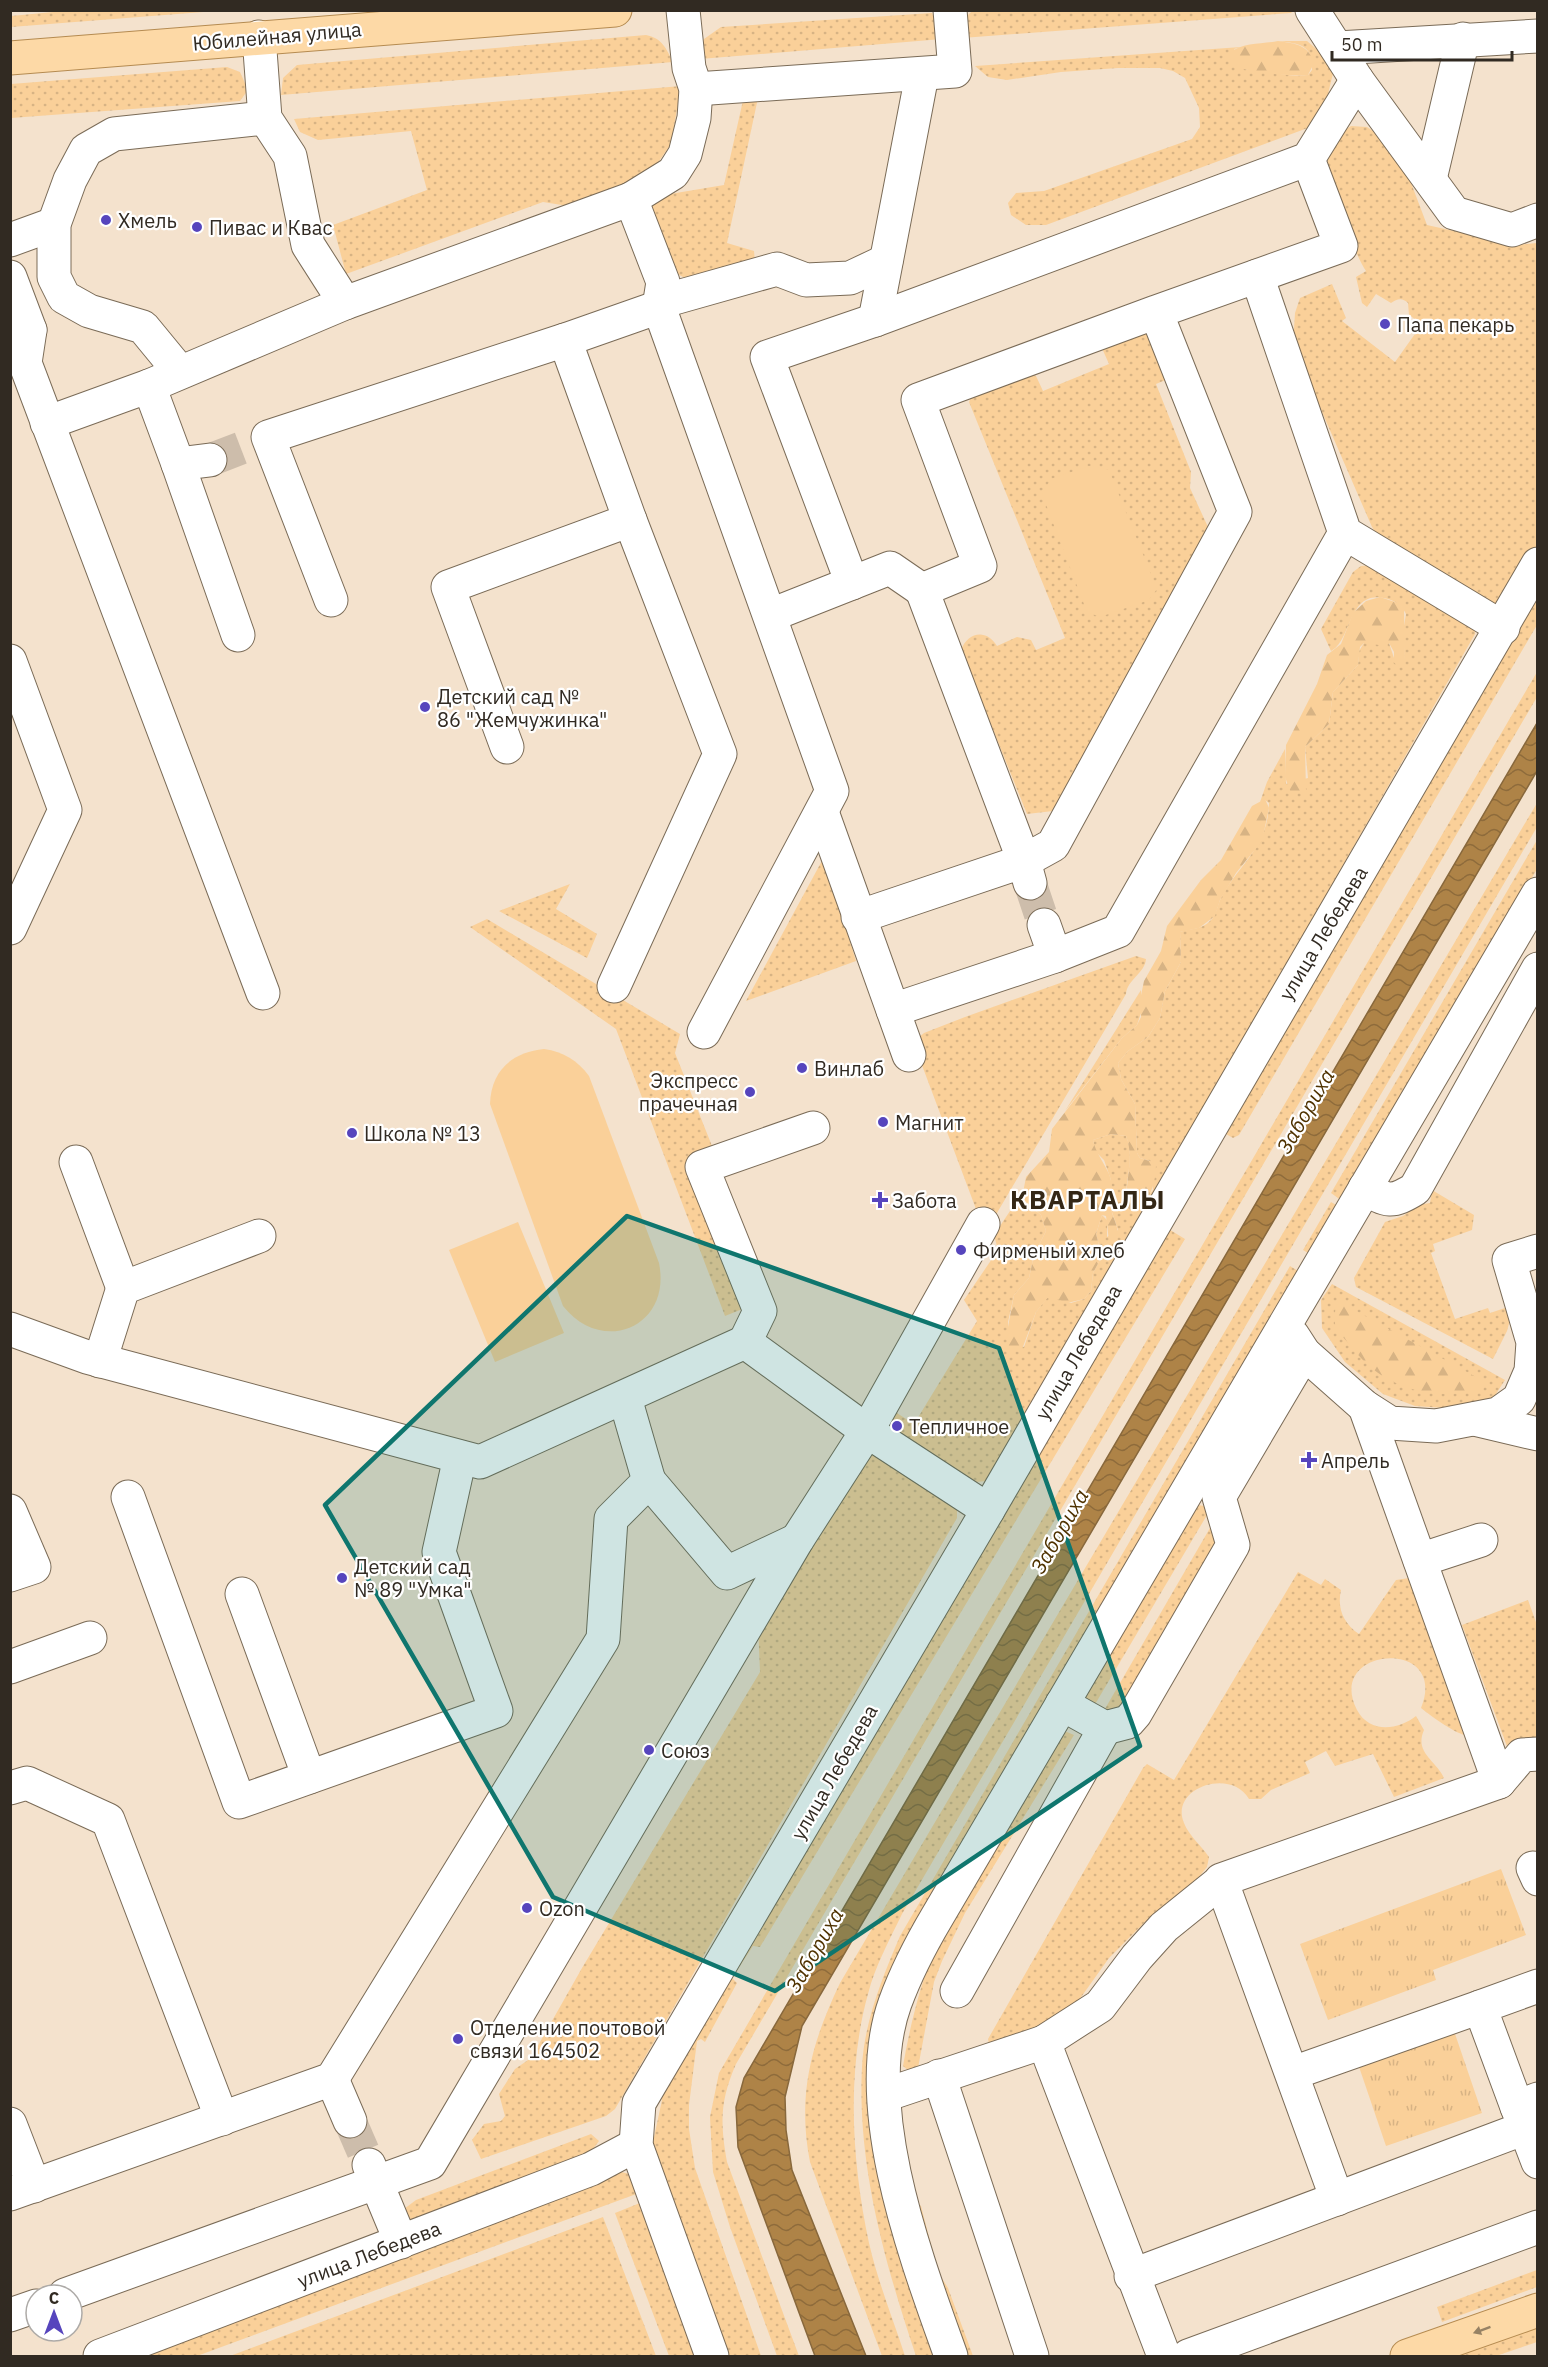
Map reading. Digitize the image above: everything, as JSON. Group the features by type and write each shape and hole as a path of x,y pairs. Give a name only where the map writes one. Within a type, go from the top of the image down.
{"main road":[{"name":"Юбилейная улица","path":"10,58 615,10"},
{"path":"1407,2356 1538,2310"}],"street":[{"path":"47,423 149,386 345,303 631,199 674,173 685,154 694,118 696,89 689,68 683,10"},
{"path":"696,89 955,71 950,10"},
{"path":"1312,10 1357,80 1454,213 1512,230 1538,220"},
{"path":"1338,48 1538,36"},
{"path":"259,37 265,118 290,156 308,245 345,303"},
{"path":"1430,179 1463,39"},
{"path":"875,320 922,75"},
{"path":"852,583 766,357 875,320 1308,159 1357,80"},
{"path":"180,372 143,327 89,311 64,297 54,277 54,224 70,180 86,150 114,134 265,118"},
{"path":"922,590 980,566 918,400 1341,246 1308,159"},
{"path":"631,199 663,282 660,304 832,791 704,1032"},
{"path":"10,240 54,224"},
{"path":"331,600 259,441 565,340 660,304 777,269 806,280 850,278 886,261"},
{"path":"1257,276 1345,533 1503,627"},
{"path":"10,277 25,363 263,993"},
{"path":"858,916 1027,872 1053,845 1235,512 1156,312"},
{"path":"565,340 630,520 720,754 614,986"},
{"path":"149,386 238,635"},
{"path":"178,464 210,460"},
{"path":"507,747 448,587 630,520"},
{"path":"893,1010 1054,956 1118,931 1345,533"},
{"name":"улица Лебедева","path":"711,2356 636,2145 639,2103 988,1510 1187,1163 1538,564"},
{"path":"771,615 890,568 922,590 1027,872"},
{"path":"10,661 65,810 10,928"},
{"path":"822,812 909,1055"},
{"path":"951,2356 910,2242 900,2205 891,2152 885,2095 888,2035 894,2004 911,1966 1062,1704 1365,1188 1532,916"},
{"path":"1044,925 1054,956"},
{"path":"1365,1188 1384,1199 1399,1199 1415,1189 1538,969"},
{"path":"10,1329 26,1337 100,1361 480,1462 626,1398 744,1342 760,1311 702,1167 813,1128"},
{"path":"76,1162 123,1288 100,1361"},
{"path":"84,2288 372,2174 430,2163 797,1540 867,1431 983,1224"},
{"path":"123,1288 259,1236"},
{"path":"1285,1324 1304,1353 1365,1407 1390,1423 1436,1426 1498,1414 1520,1399 1531,1371 1533,1342 1509,1260 1538,1251"},
{"path":"744,1342 867,1431 988,1510"},
{"path":"1062,1704 1105,1728 1128,1722 1136,1714 1233,1545 1219,1497 1304,1353"},
{"path":"626,1398 649,1481 727,1573 797,1540"},
{"path":"1365,1407 1499,1782"},
{"path":"1474,1419 1538,1434"},
{"path":"128,1497 239,1802 496,1711 439,1552 460,1457"},
{"path":"10,2124 22,2190 332,2079 603,1639 611,1519 649,1481"},
{"path":"10,1510 34,1567 10,1575"},
{"path":"1420,1560 1481,1540"},
{"path":"242,1594 309,1777"},
{"path":"10,1667 90,1638"},
{"path":"957,1991 1105,1728"},
{"path":"885,2095 1044,2042 1100,2006 1137,1957 1164,1927 1221,1881 1499,1782 1522,1755 1538,1754"},
{"path":"10,1788 27,1782 108,1820 222,2119"},
{"path":"1221,1881 1293,2073 1337,2199"},
{"path":"1293,2073 1538,1986"},
{"path":"1480,2007 1526,2112 1538,2162"},
{"path":"1044,2042 1131,2276 1164,2356"},
{"path":"939,2076 1032,2356"},
{"path":"332,2079 350,2121"},
{"path":"1131,2276 1337,2199 1526,2112"},
{"name":"улица Лебедева","path":"100,2356 591,2169 636,2145"},
{"path":"372,2174 401,2242"},
{"path":"1188,2356 1538,2228"}],"highlighted area":[{"path":"627,1216 999,1348 1140,1746 775,1991 553,1897 325,1505"}],"green space":[{"path":"74,10 216,11 11,27 11,16"},
{"path":"973,10 1293,11 1291,13 962,38 965,18"},
{"path":"932,13 942,39 700,59 704,39 721,27"},
{"path":"646,35 660,41 673,62 281,95 283,78 297,65"},
{"path":"1278,41 1307,41 1335,65 1321,123 1046,225 1026,225 1011,215 1008,203 1016,193 1044,191 1192,139 1200,127 1199,108 1185,78 1173,71 1160,68 1061,72 1007,80 988,77 975,66 1241,47 1234,49 1245,69 1295,76 1308,75 1312,70 1307,50 1293,43"},
{"path":"1278,41 1305,48 1314,63 1308,75 1271,74 1241,68 1236,66 1229,53 1246,45"},
{"path":"227,67 240,72 248,90 240,101 11,118 11,84"},
{"path":"681,86 671,144 654,168 630,183 568,206 543,202 346,274 333,225 427,190 411,131 318,140 300,132 294,119"},
{"path":"744,96 758,98 727,243 754,251 755,262 685,278 668,269 645,212 658,196 724,185"},
{"path":"1351,126 1367,127 1376,133 1408,175 1427,225 1517,245 1537,243 1537,547 1506,601 1495,608 1381,541 1372,527 1293,345 1295,313 1300,298 1332,284 1346,318 1342,321 1395,362 1422,324 1409,315 1408,303 1402,299 1391,303 1376,294 1367,307 1362,303 1356,277 1366,271 1341,214 1328,165 1328,155 1332,147 1341,134"},
{"path":"1142,328 1158,333 1175,376 1156,384 1191,472 1190,488 1208,527 1053,811 1027,814 961,650 968,639 978,634 988,637 997,646 1017,637 1031,640 1036,650 1065,638 969,402 974,391 1024,372 1036,376 1043,391 1109,364 1101,346"},
{"path":"1089,466 1109,470 1157,589 1149,600 1100,617 1087,612 1042,494 1051,479"},
{"path":"1376,565 1474,623 1475,634 998,1469 987,1481 965,1483 885,1432 889,1408 914,1424 977,1321 964,1300 998,1250 994,1235 1022,1193 1027,1204 1041,1215 1046,1231 1034,1255 1029,1278 1014,1295 1008,1322 1008,1341 1024,1347 1036,1312 1049,1295 1071,1303 1084,1299 1091,1291 1093,1273 1102,1256 1096,1234 1102,1215 1107,1220 1107,1237 1118,1230 1111,1209 1111,1180 1104,1160 1095,1151 1093,1140 1111,1134 1126,1136 1130,1162 1126,1198 1127,1207 1130,1210 1139,1206 1153,1190 1150,1161 1140,1158 1137,1153 1135,1104 1121,1079 1118,1063 1128,1051 1148,1037 1160,1018 1165,991 1181,962 1180,932 1203,926 1212,919 1229,884 1259,843 1264,831 1269,803 1265,800 1260,802 1267,782 1285,749 1286,784 1308,778 1305,747 1329,724 1333,692 1358,665 1359,651 1364,643 1389,643 1394,658 1405,660 1403,632 1406,614 1399,605 1391,600 1375,597 1365,601 1352,616 1338,645 1331,651 1321,629 1353,572 1361,566"},
{"path":"1537,568 1537,625 1239,1135 1233,1138 1212,1126"},
{"path":"1380,597 1398,603 1404,609 1405,660 1399,666 1394,663 1394,652 1389,643 1379,645 1364,643 1360,647 1358,665 1333,692 1329,724 1305,747 1306,791 1291,793 1285,777 1286,745 1317,684 1327,655 1341,644 1353,613 1366,601"},
{"path":"1537,672 1537,697 736,2064 724,2101 725,2148 727,2162 799,2356 777,2356 730,2227 713,2172 710,2117 719,2073"},
{"path":"1265,799 1269,808 1262,841 1236,873 1220,900 1215,916 1199,928 1180,932 1181,962 1165,991 1160,1018 1148,1037 1128,1051 1118,1063 1121,1079 1135,1104 1137,1153 1140,1158 1156,1163 1151,1192 1143,1204 1130,1210 1127,1207 1126,1198 1130,1153 1126,1136 1111,1134 1093,1140 1110,1178 1111,1208 1118,1236 1113,1243 1109,1241 1106,1216 1102,1215 1096,1234 1102,1256 1093,1273 1091,1291 1084,1299 1067,1303 1049,1296 1036,1312 1021,1352 1008,1350 1008,1327 1014,1295 1029,1278 1034,1255 1046,1231 1041,1215 1022,1198 1026,1177 1049,1152 1052,1129 1122,1038 1137,1025 1141,1017 1140,1000 1144,981 1161,951 1167,926 1201,880 1221,860 1252,806"},
{"path":"1537,803 1537,827 902,1914 879,1963 861,2024 856,2055 854,2118 855,2150 869,2243 905,2356 882,2356 810,2162 806,2138 805,2114 809,2070 821,2027 830,2005 840,1983"},
{"path":"1537,840 1537,869 1342,1201 1331,1193"},
{"path":"824,857 856,961 746,1001"},
{"path":"570,884 556,909 597,934 587,958 499,911"},
{"path":"487,919 680,1034 675,1053 714,1151 750,1306 725,1316 616,1029 470,927"},
{"path":"1136,956 1146,959 1143,968 1129,985 1126,994 994,1218 979,1217 917,1052 917,1039 924,1033 965,1017"},
{"path":"1141,990 1141,1013 1137,1025 1122,1038 1065,1111"},
{"path":"544,1049 570,1058 589,1076 659,1263 660,1285 655,1304 645,1318 630,1327 614,1331 596,1329 579,1321 563,1306 490,1104 494,1082 505,1065 522,1054"},
{"path":"1432,1190 1474,1215 1472,1230 1433,1244 1435,1251 1431,1253 1455,1319 1488,1308 1490,1313 1514,1305 1507,1331 1493,1359 1356,1287 1354,1278 1385,1222 1403,1216 1418,1205 1430,1203"},
{"path":"1331,1202 1341,1208 1313,1256 1303,1250"},
{"path":"518,1222 564,1333 495,1362 449,1250"},
{"path":"1167,1228 1185,1239 760,1947 753,1946 732,1978 737,1983 705,2042 701,2039 697,2041 689,2105 689,2129 695,2168 761,2356 723,2356 654,2167 653,2142 662,2100 662,2081"},
{"path":"1290,1266 1303,1274 912,1948 885,2179 935,2356 916,2356 884,2250 864,2141 862,2067 866,2033 875,2000 900,1936"},
{"path":"1332,1284 1505,1380 1492,1400 1460,1409 1415,1406 1383,1394 1345,1362 1322,1328 1321,1300"},
{"path":"1336,1300 1487,1383 1483,1389 1446,1394 1410,1388 1393,1382 1364,1361 1339,1332 1335,1324"},
{"path":"876,1455 957,1508 957,1518 615,2109 606,2116 481,2159 472,2140 484,2124 501,2121 505,2116 499,2094 515,2069 531,2058 582,1968 760,1672 758,1624 867,1456"},
{"path":"1198,1505 1204,1506 1207,1515 1094,1706 1082,1701"},
{"path":"1210,1528 1221,1535 1132,1704 1102,1714"},
{"path":"1298,1572 1321,1585 1325,1579 1341,1590 1342,1615 1359,1634 1396,1580 1409,1578 1469,1736 1451,1729 1421,1708 1425,1685 1419,1669 1405,1661 1388,1658 1370,1663 1357,1673 1351,1689 1357,1710 1369,1723 1393,1727 1416,1716 1424,1730 1422,1745 1424,1751 1444,1778 1394,1797 1373,1754 1335,1766 1326,1751 1305,1762 1310,1773 1271,1790 1261,1799 1249,1799 1240,1789 1229,1784 1217,1783 1193,1792 1185,1800 1182,1811 1184,1823 1209,1857 1207,1867 1198,1878 1152,1915 1109,1958 1069,2014 990,2049 988,2039 1143,1768 1147,1764 1174,1780"},
{"path":"1528,1600 1537,1625 1537,1738 1508,1749 1462,1625"},
{"path":"1067,1732 1074,1735 965,1913 942,1961 934,1982 918,2068 909,2071 903,2066 909,2036 920,1990 936,1947 1059,1733"},
{"path":"1501,1869 1526,1935 1433,1970 1436,1980 1328,2020 1300,1944"},
{"path":"1452,2025 1482,2113 1386,2146 1356,2058"},
{"path":"591,2134 599,2141 590,2153 411,2222 404,2209 416,2200"},
{"path":"610,2173 630,2174 639,2193 197,2356 120,2356"},
{"path":"645,2201 702,2356 669,2356 615,2213"},
{"path":"917,2203 921,2206 938,2272 948,2288 973,2356 956,2356"},
{"path":"603,2217 656,2356 230,2356"},
{"path":"1537,2270 1537,2287 1442,2322 1437,2307"},
{"path":"1537,2324 1537,2342 1496,2356 1446,2356"}],"water":[{"path":"1537,723 1537,771 802,2026 785,2097 786,2130 792,2170 866,2356 815,2356 738,2147 736,2107 744,2078"}],"tunnel":[{"path":"210,460 249,445"},
{"path":"1030,883 1044,925"},
{"path":"350,2121 369,2165"}],"place":[{"name":"Хмель","path":"106,220"},
{"name":"Пивас и Квас","path":"197,227"},
{"name":"Папа пекарь","path":"1385,324"},
{"name":"Детский сад № 86 \"Жемчужинка\"","path":"425,707"},
{"name":"Винлаб","path":"802,1068"},
{"name":"Экспресс прачечная","path":"750,1092"},
{"name":"Магнит","path":"883,1122"},
{"name":"Школа № 13","path":"352,1133"},
{"name":"Забота","path":"880,1200"},
{"name":"Фирменый хлеб","path":"961,1250"},
{"name":"Тепличное","path":"897,1426"},
{"name":"Апрель","path":"1309,1460"},
{"name":"Детский сад № 89 \"Умка\"","path":"342,1578"},
{"name":"Союз","path":"649,1750"},
{"name":"Ozon","path":"527,1908"},
{"name":"Отделение почтовой связи 164502","path":"458,2039"}],"district":[{"name":"КВАРТАЛЫ","path":"1088,1199"}],"water label":[{"name":"Забориха","path":"1305,1111"},
{"name":"Забориха","path":"1059,1531"},
{"name":"Забориха","path":"814,1950"}]}
